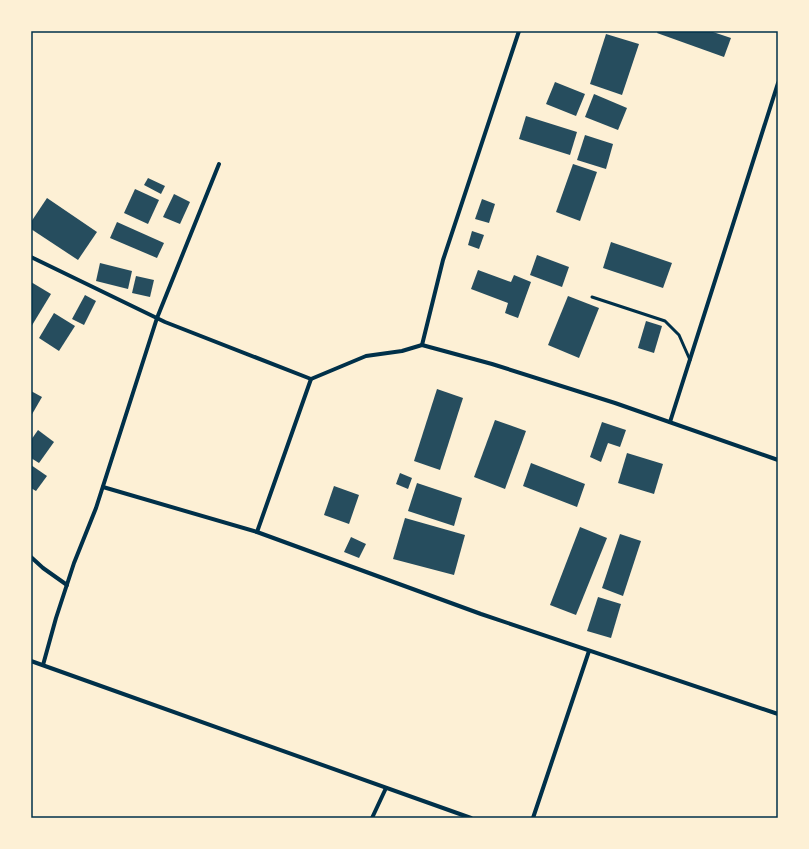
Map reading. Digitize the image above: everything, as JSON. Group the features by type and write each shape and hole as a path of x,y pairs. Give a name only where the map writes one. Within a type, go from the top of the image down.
{"street":[{"path":"422,345 443,260 519,31"},
{"path":"670,422 778,83"},
{"path":"43,665 67,586 103,487 157,318 219,164"},
{"path":"31,257 157,318 311,379 366,356 402,351 422,345 492,364 670,422 778,460"},
{"path":"257,532 311,379"},
{"path":"103,487 257,532 481,614 778,714"},
{"path":"31,557 67,586"},
{"path":"533,818 588,651"},
{"path":"31,661 472,818"},
{"path":"372,818 386,788"}],"lane":[{"path":"592,297 666,321 679,335 690,360"}],"building":[{"path":"658,31 710,31 731,38 724,57 657,33"},
{"path":"606,34 639,44 622,95 590,84"},
{"path":"555,82 585,94 576,116 546,104"},
{"path":"594,94 627,108 618,130 585,117"},
{"path":"526,116 577,132 570,155 519,139"},
{"path":"585,135 613,144 606,169 577,160"},
{"path":"573,164 597,172 580,221 556,212"},
{"path":"148,178 165,186 161,194 144,185"},
{"path":"135,189 159,200 148,224 124,213"},
{"path":"174,194 190,202 180,224 163,217"},
{"path":"47,198 97,232 78,260 31,229 31,222"},
{"path":"482,199 495,204 489,223 475,219"},
{"path":"117,222 164,243 157,258 110,238"},
{"path":"472,231 484,235 479,249 468,245"},
{"path":"611,242 672,263 663,288 603,268"},
{"path":"537,255 569,267 562,287 530,275"},
{"path":"100,263 132,271 128,289 96,281"},
{"path":"478,270 511,282 514,275 531,282 518,318 505,313 508,303 471,289"},
{"path":"136,276 154,280 150,297 132,293"},
{"path":"31,282 51,294 31,327"},
{"path":"85,295 96,301 84,325 72,319"},
{"path":"568,296 599,308 579,358 548,345"},
{"path":"54,313 75,326 59,351 39,338"},
{"path":"646,321 662,326 654,353 638,348"},
{"path":"437,389 463,398 440,470 414,461"},
{"path":"31,391 42,397 31,416"},
{"path":"495,420 526,431 505,489 474,477"},
{"path":"602,422 626,430 620,447 608,443 601,462 590,457"},
{"path":"38,430 54,442 39,463 31,458 31,440"},
{"path":"627,453 663,464 654,494 618,483"},
{"path":"531,463 585,484 577,507 523,486"},
{"path":"31,465 47,476 36,491 31,488"},
{"path":"400,473 412,478 408,489 396,484"},
{"path":"417,483 462,498 454,526 408,511"},
{"path":"334,486 359,495 349,524 324,515"},
{"path":"405,518 465,535 454,575 393,559"},
{"path":"580,527 607,538 576,615 550,605"},
{"path":"620,534 641,541 623,596 602,588"},
{"path":"351,537 366,544 359,558 344,552"},
{"path":"598,597 621,604 611,638 587,631"}]}
